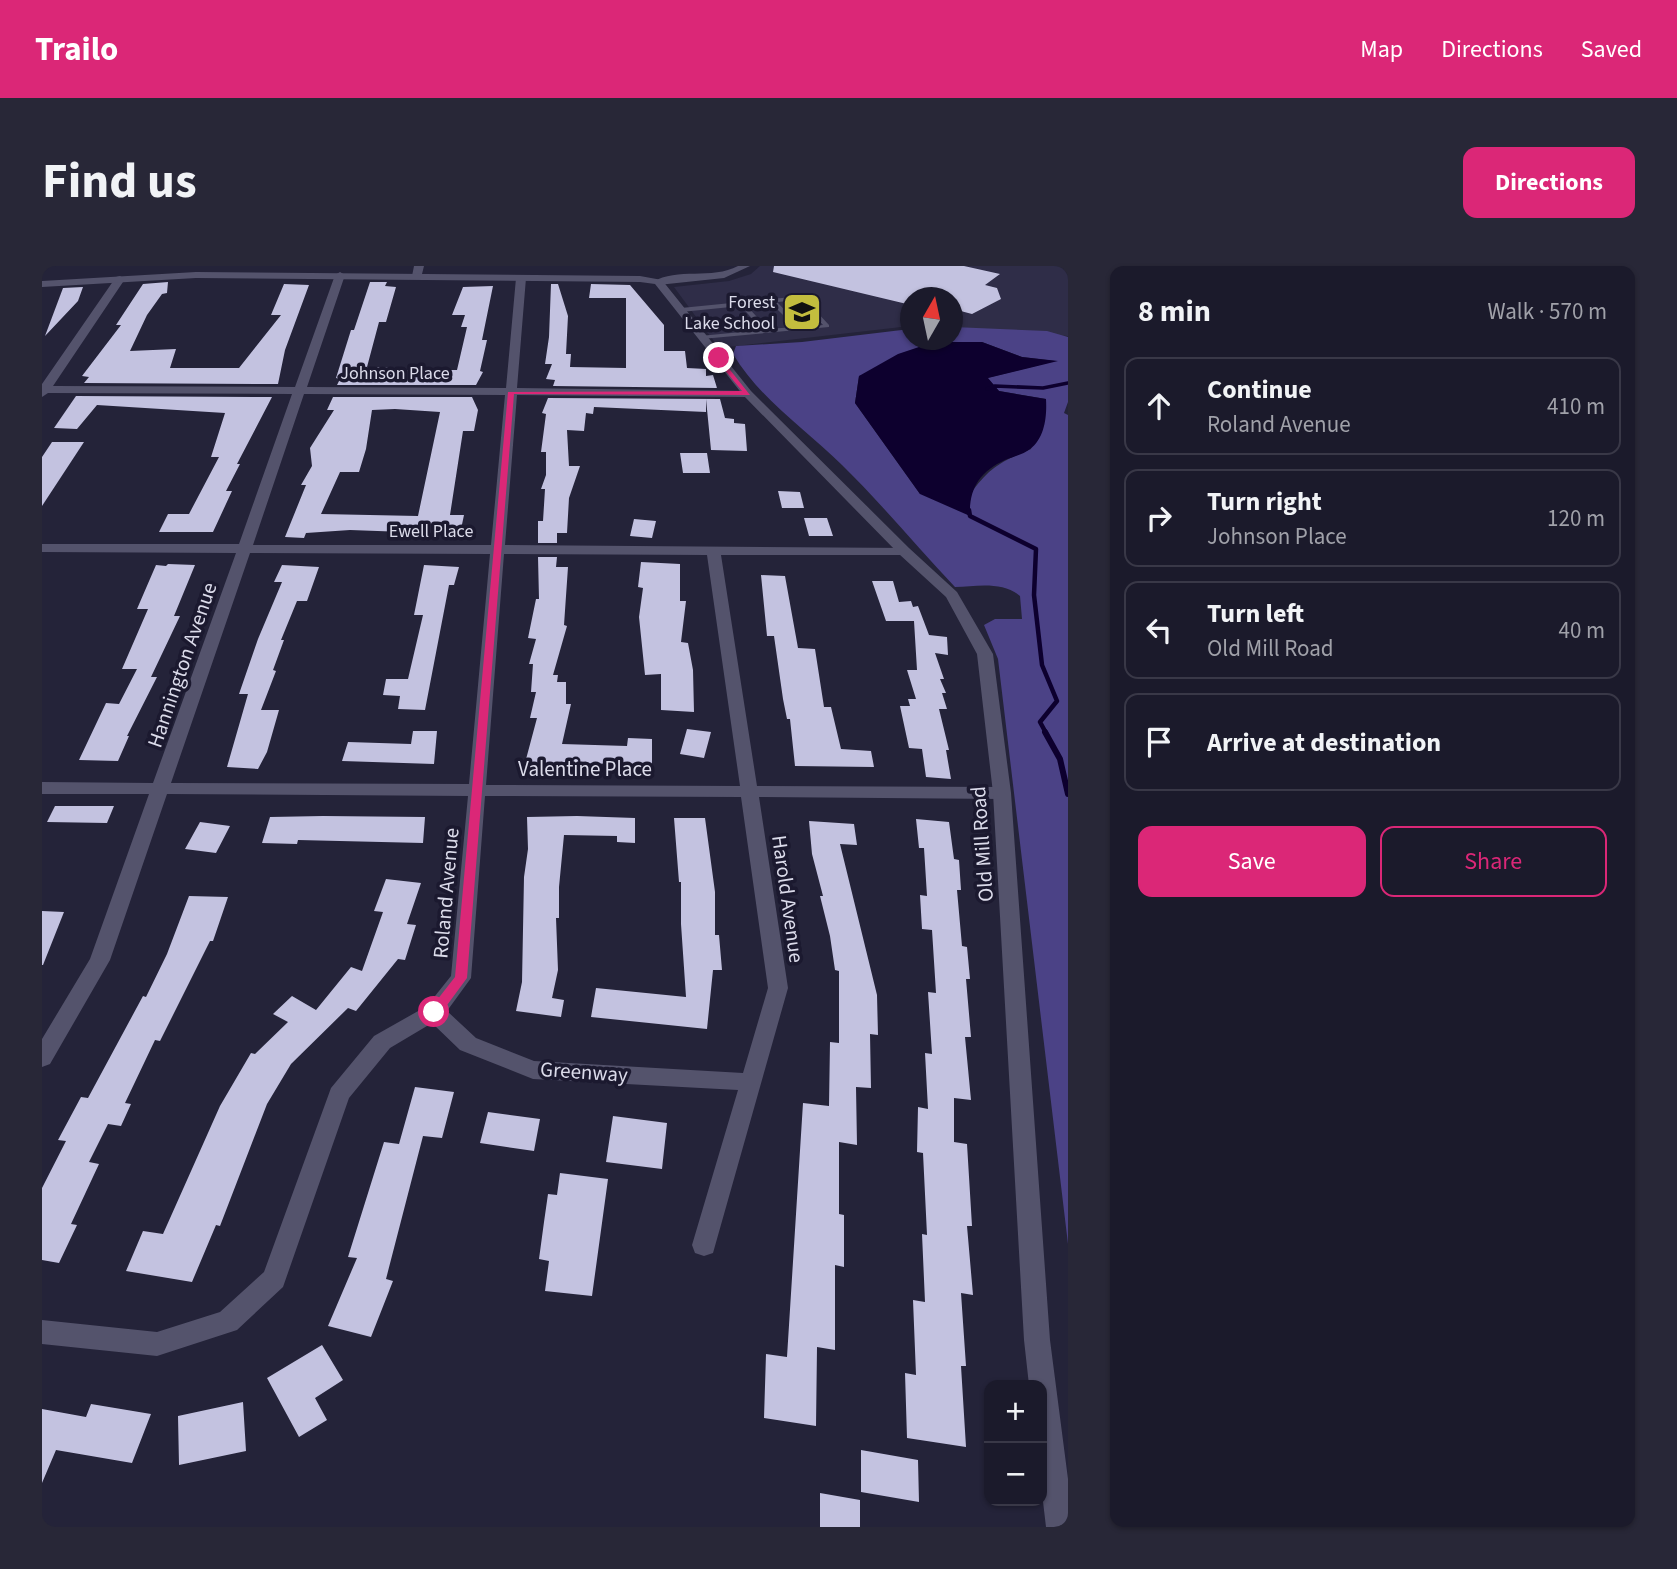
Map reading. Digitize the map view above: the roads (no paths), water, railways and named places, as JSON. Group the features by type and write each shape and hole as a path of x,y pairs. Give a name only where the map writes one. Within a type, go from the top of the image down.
{"street":[{"path":"42,284 195,271 340,275 418,271 521,278 640,279 682,285 722,277 745,266"},
{"name":"Hannington Avenue","path":"42,1058 100,960 340,275"},
{"name":"Roland Avenue","path":"42,1332 157,1344 229,1322 274,1279 339,1094 382,1042 434,1012 461,978 521,278"},
{"path":"43,391 120,279"},
{"name":"Old Mill Road","path":"658,282 747,393 904,551 952,595 985,654 1002,793 1037,1340 1060,1527"},
{"name":"Johnson Place","path":"43,391 747,393"},
{"name":"Ewell Place","path":"42,548 904,551"},
{"name":"Harold Avenue","path":"704,1245 778,988 714,551"},
{"name":"Valentine Place","path":"42,788 1002,793"},
{"name":"Greenway","path":"434,1012 468,1044 533,1070 751,1082"}],"lane":[{"path":"681,310 802,298 827,326 702,337"},
{"path":"773,301 799,328"},
{"path":"742,304 766,331"}],"waterway":[{"path":"987,389 995,386 1043,388 1068,383"},
{"path":"969,510 970,516 1036,549 1034,595 1042,665 1057,701 1040,722 1046,733"},
{"path":"1045,732 1060,759 1068,794"}],"place":[{"name":"Forest Lake School","path":"802,312"}]}
